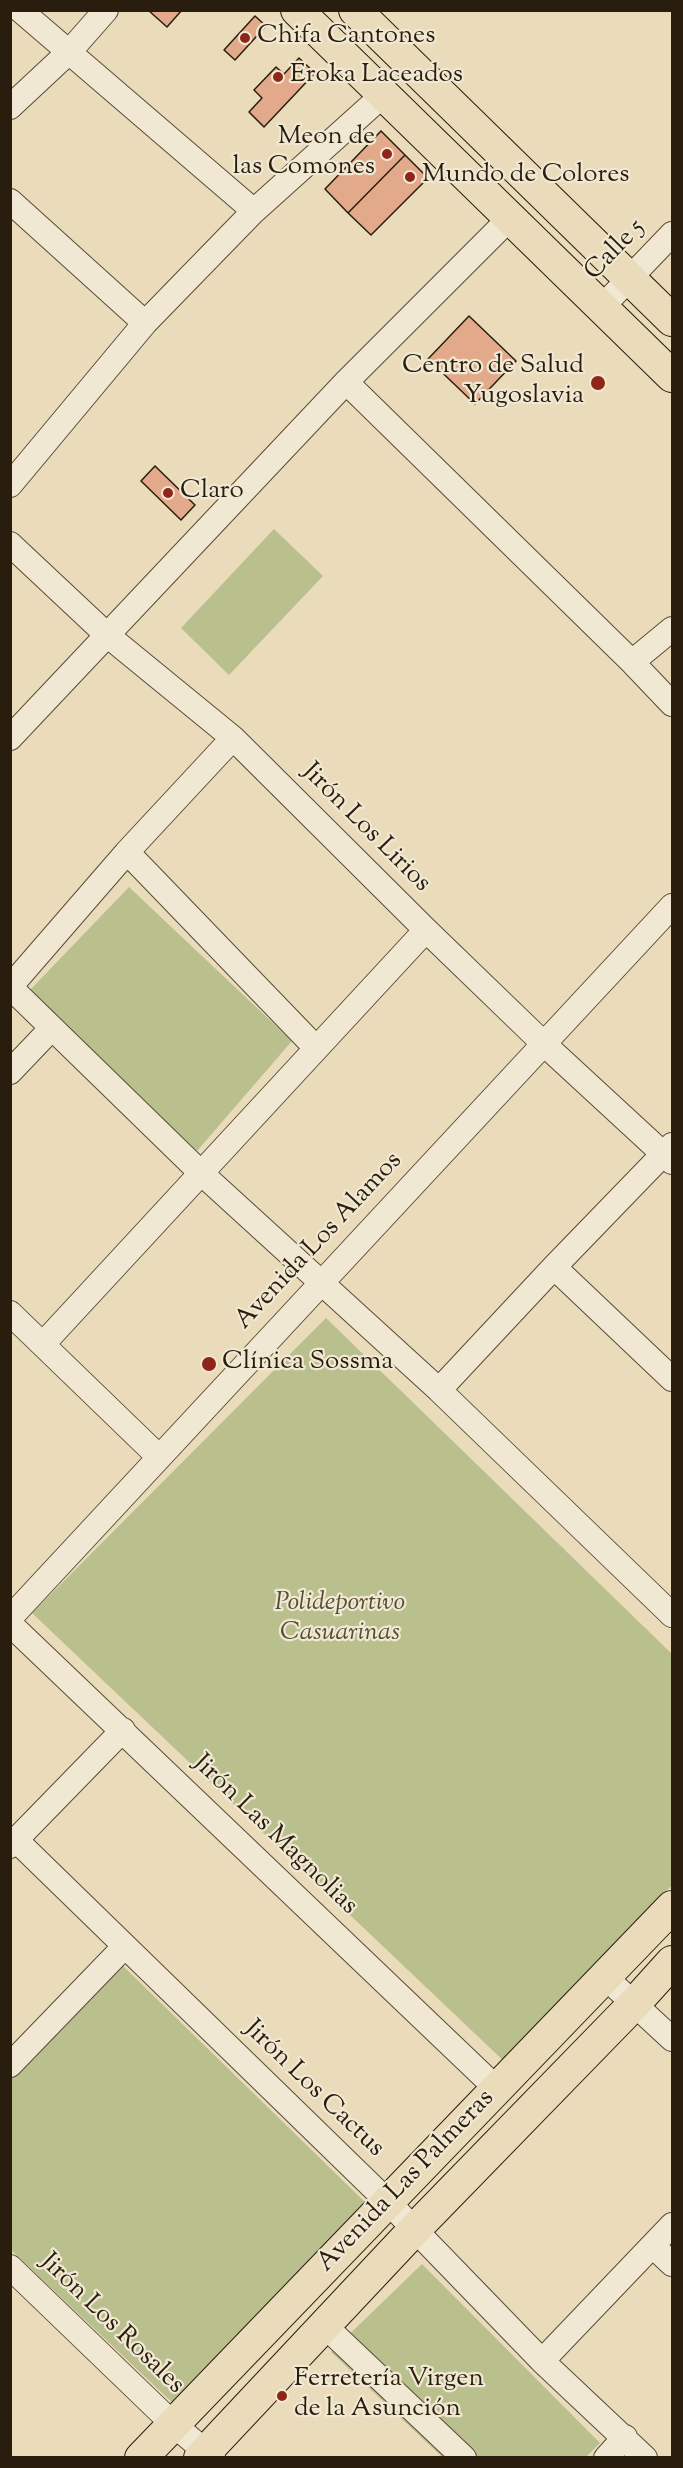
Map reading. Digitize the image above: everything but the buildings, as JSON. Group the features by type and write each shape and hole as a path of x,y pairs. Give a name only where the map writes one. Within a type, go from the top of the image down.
{"main road":[{"path":"355,10 672,320"},
{"path":"304,13 384,95 672,376"},
{"name":"Avenida Las Palmeras","path":"141,2457 672,1907"},
{"name":"Avenida Las Palmeras","path":"206,2456 414,2230 672,1962"}],"street":[{"path":"20,10 254,211"},
{"path":"10,107 70,51 106,10"},
{"path":"10,485 145,323 254,211 384,95"},
{"path":"15,216 145,323"},
{"path":"10,738 346,382 510,218"},
{"name":"Calle 5","path":"601,308 672,234"},
{"path":"346,382 672,704"},
{"name":"Jirón Los Lirios","path":"10,544 107,634 232,738 543,1043 670,1154"},
{"path":"632,662 672,629"},
{"path":"232,738 127,852 10,987 200,1172 439,1390 672,1615"},
{"path":"127,852 316,1048"},
{"name":"Avenida Los Alamos","path":"10,1618 672,906"},
{"path":"43,1344 426,930"},
{"path":"10,1072 51,1029"},
{"path":"439,1390 554,1267 670,1154"},
{"path":"554,1267 672,1379"},
{"path":"10,1313 159,1457"},
{"name":"Jirón Las Magnolias","path":"10,1624 496,2089"},
{"path":"13,1843 123,1730"},
{"name":"Jirón Los Cactus","path":"13,1843 388,2202 542,2361 645,2457"},
{"path":"10,2065 124,1947"},
{"path":"605,1977 672,2039"},
{"path":"542,2361 672,2224"},
{"path":"653,2246 672,2264"},
{"name":"Jirón Los Rosales","path":"10,2267 206,2456"},
{"path":"326,2326 464,2457"},
{"path":"606,2457 625,2437"}],"green space":[{"path":"274,529 323,576 229,675 181,628"},
{"path":"129,887 292,1041 197,1151 30,990"},
{"name":"Polideportivo Casuarinas","path":"326,1318 672,1654 672,1885 509,2066 32,1613"},
{"path":"121,1964 372,2209 179,2409 11,2250 10,2078"},
{"path":"422,2264 600,2443 586,2457 442,2457 331,2352"}],"place":[{"name":"Chifa Cantones","path":"245,38"},
{"name":"Eroka Laceados","path":"278,77"},
{"name":"Meon de las Comones","path":"387,154"},
{"name":"Mundo de Colores","path":"410,177"},
{"name":"Centro de Salud Yugoslavia","path":"598,383"},
{"name":"Claro","path":"168,493"},
{"name":"Clínica Sossma","path":"209,1364"},
{"name":"Ferretería Virgen de la Asunción","path":"282,2396"}]}
